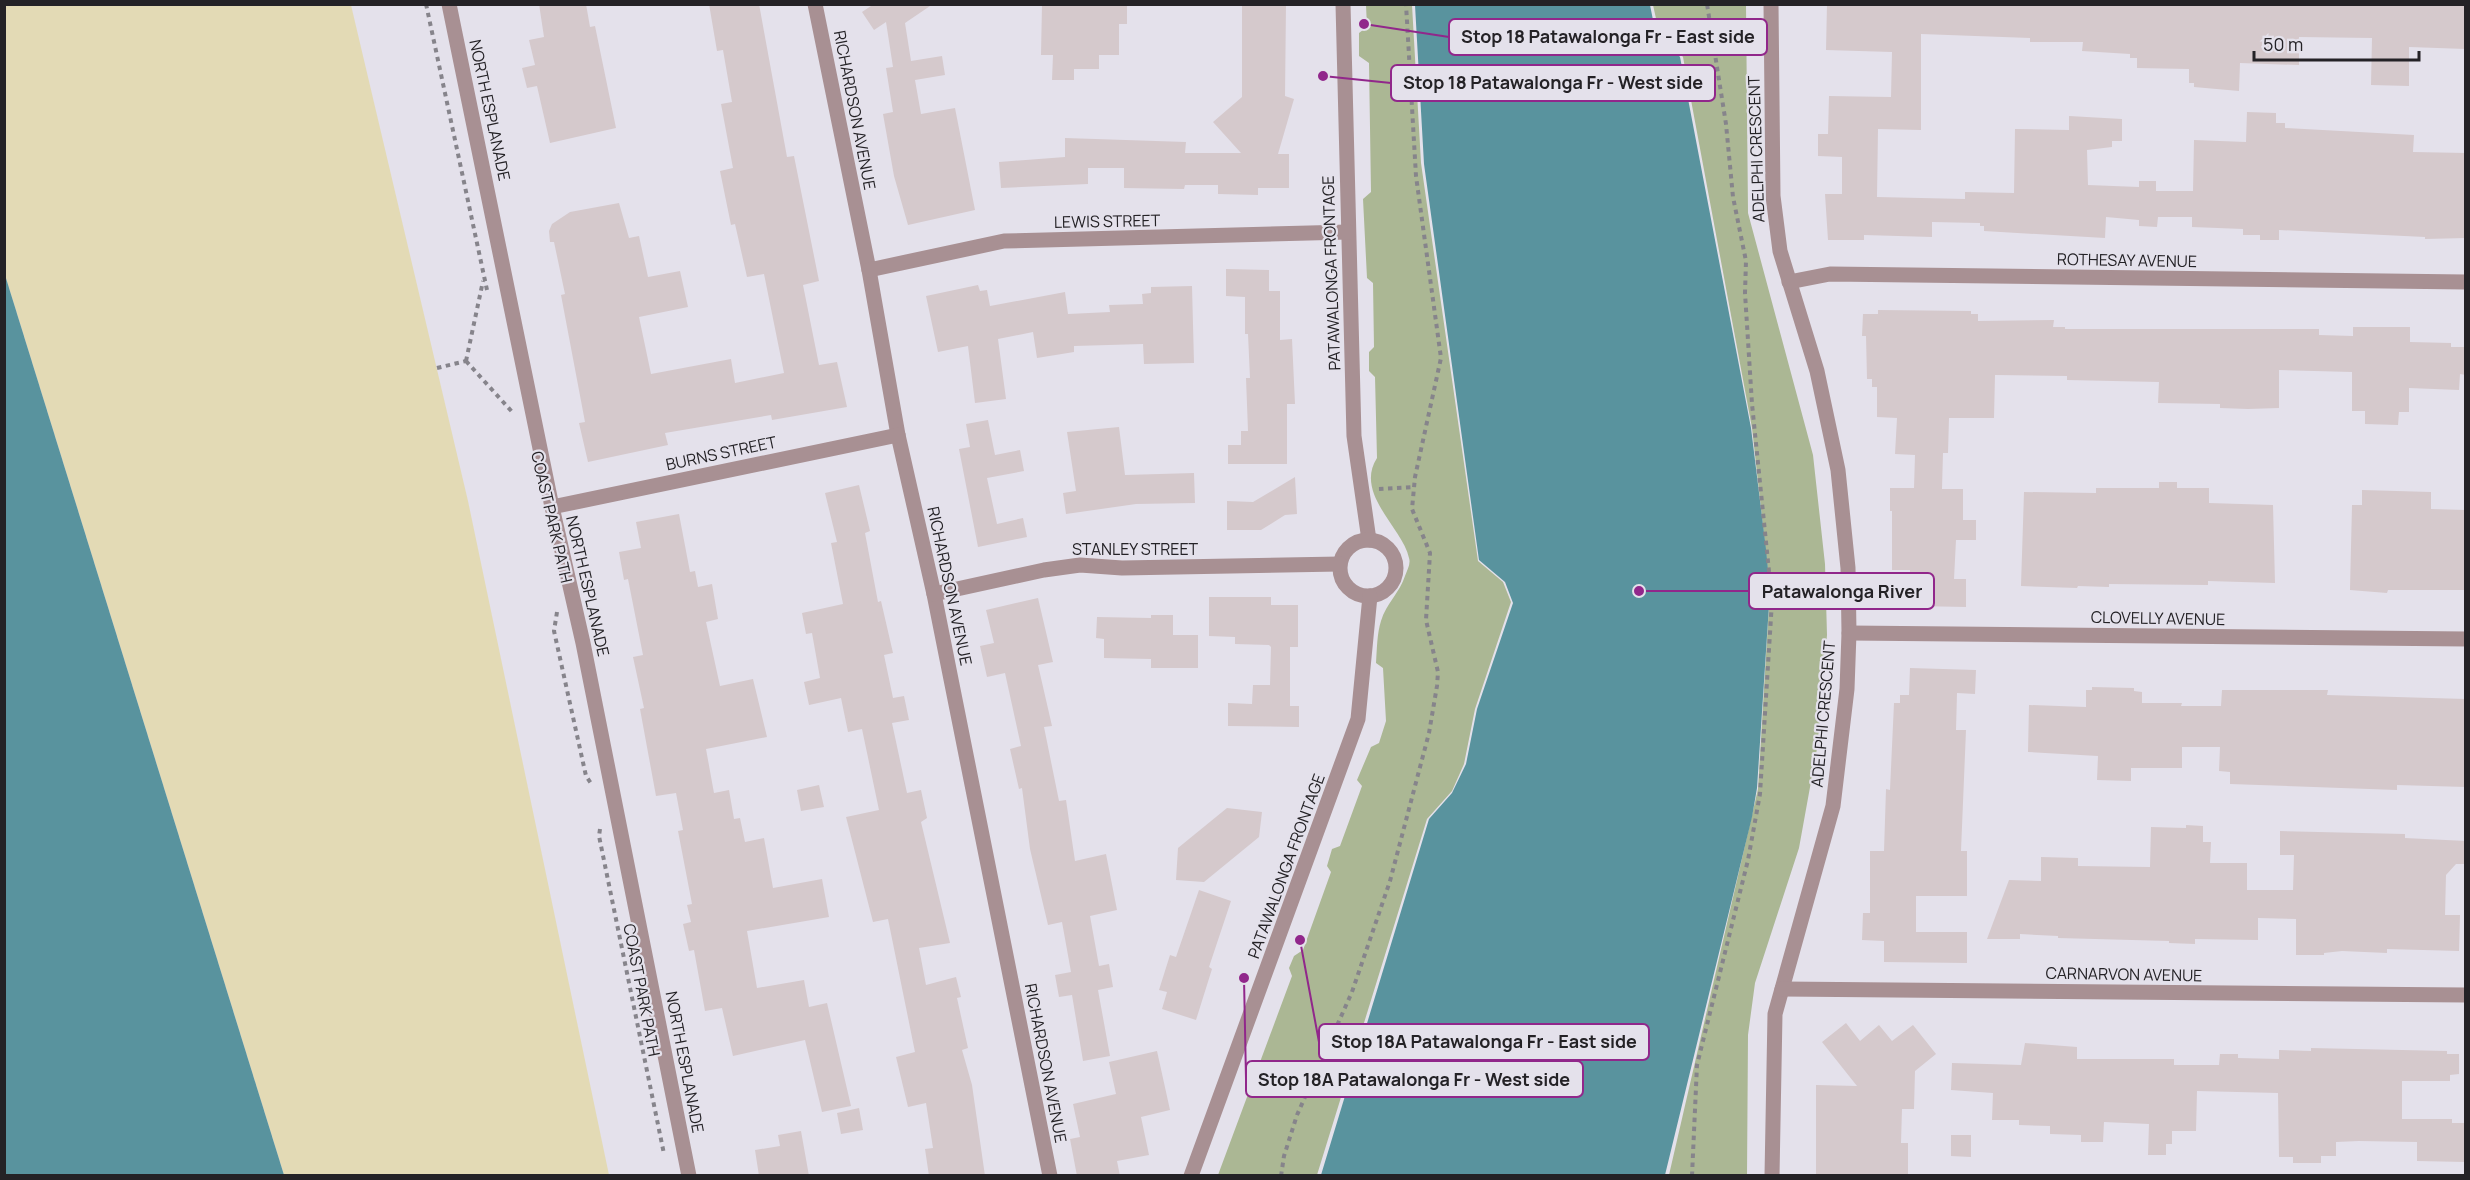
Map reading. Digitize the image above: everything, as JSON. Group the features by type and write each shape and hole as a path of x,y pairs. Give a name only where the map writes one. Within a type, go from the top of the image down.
{"street":[{"name":"NORTH ESPLANADE","path":"449,4 552,507 585,654 689,1176"},
{"name":"RICHARDSON AVENUE","path":"815,4 869,270 898,435 934,594 1050,1176"},
{"name":"PATAWALONGA FRONTAGE","path":"1343,4 1354,436 1369,540"},
{"name":"ADELPHI CRESCENT","path":"1771,4 1773,196 1780,250 1817,371 1838,470 1848,568 1849,633 1847,689 1833,806 1775,1014 1772,1176"},
{"name":"LEWIS STREET","path":"869,270 1004,242 1348,232"},
{"name":"ROTHESAY AVENUE","path":"1789,282 1830,274 2466,282"},
{"name":"BURNS STREET","path":"552,507 898,435"},
{"path":"1369,540 1377,542 1390,552 1395,568 1391,583 1385,590 1370,596 1362,595 1347,587 1340,572 1340,564 1342,556 1353,544 1369,540"},
{"name":"STANLEY STREET","path":"934,594 1044,570 1080,565 1122,568 1340,564"},
{"name":"PATAWALONGA FRONTAGE","path":"1191,1176 1358,719 1370,596"},
{"name":"CLOVELLY AVENUE","path":"1849,633 2466,639"},
{"name":"CARNARVON AVENUE","path":"1782,989 2466,995"}],"path":[{"path":"426,4 483,280 492,301"},
{"path":"1281,1176 1284,1156 1298,1115 1327,1053 1370,941 1390,881 1429,733 1438,672 1426,620 1430,553 1412,509 1414,487 1441,358 1416,176 1406,4"},
{"path":"1692,1176 1697,1065 1752,842 1760,794 1772,601 1752,404 1745,293 1746,261 1733,197 1726,124 1707,4"},
{"path":"466,361 483,280"},
{"path":"437,368 466,361"},
{"path":"466,361 516,416 513,404"},
{"path":"1375,490 1414,487"},
{"path":"557,610 554,630 559,653 586,776 597,793"},
{"name":"COAST PARK PATH","path":"600,826 601,848 666,1165"}],"green space":[{"path":"1366,5 1412,5 1421,163 1478,561 1503,582 1511,602 1475,709 1464,764 1452,791 1427,819 1317,1175 1218,1175 1292,976 1289,968 1294,956 1303,950 1331,872 1327,866 1332,849 1340,846 1362,786 1357,780 1371,747 1379,743 1386,721 1383,668 1376,663 1379,631 1383,615 1403,582 1410,562 1405,547 1375,498 1371,485 1372,471 1377,458 1375,377 1369,371 1369,352 1374,347 1373,283 1367,278 1363,199 1371,192 1369,63 1359,56 1359,33 1367,27"},
{"path":"1653,5 1746,5 1748,213 1813,455 1825,564 1827,635 1818,743 1799,848 1755,983 1748,1035 1747,1175 1669,1175 1758,789 1770,589 1752,428 1683,57 1657,23"}],"sand":[{"path":"4,5 351,5 468,501 609,1175 284,1175 5,275"}],"water":[{"path":"1415,5 1650,5 1654,25 1680,57 1751,428 1770,590 1757,788 1752,817 1665,1175 1321,1175 1429,819 1452,793 1466,764 1477,709 1513,603 1505,582 1479,560 1424,164"},
{"path":"5,275 284,1175 5,1175"}],"building":[{"path":"539,4 586,4 590,27 595,26 616,128 550,143 537,86 527,88 522,68 535,65 529,40 544,37"},
{"path":"709,4 759,4 787,157 794,156 819,281 803,285 819,365 837,362 847,407 772,420 771,415 665,433 668,445 588,462 579,423 585,422 561,295 565,294 554,242 550,242 549,231 552,224 570,212 619,203 629,238 639,236 648,277 680,271 688,307 639,317 651,374 731,359 735,383 784,373 764,274 747,277 735,224 731,225 720,171 733,168 721,104 732,102 723,50 717,51"},
{"path":"874,4 933,4 905,23 911,61 942,56 945,75 915,80 921,114 955,108 975,210 908,225 894,176 883,114 893,112 886,68 893,67 886,22 874,30 862,12"},
{"path":"1042,4 1127,4 1127,24 1119,24 1119,55 1099,55 1099,69 1074,69 1074,80 1052,80 1053,55 1041,55"},
{"path":"1242,4 1286,4 1285,96 1294,99 1278,154 1289,154 1289,188 1258,188 1258,195 1218,194 1218,185 1185,185 1184,189 1124,188 1124,168 1088,168 1088,184 1001,188 999,162 1065,157 1065,138 1186,142 1185,153 1241,153 1213,122 1242,97"},
{"path":"1827,4 2466,4 2466,49 2409,47 2409,86 2371,85 2372,38 2299,37 2299,65 2240,63 2239,91 2194,87 2194,83 2189,83 2189,69 2137,68 2137,58 2130,58 2130,54 2082,51 2083,42 2030,42 2030,38 1921,34 1921,130 1878,129 1877,197 1965,199 1965,192 2014,193 2015,129 2069,130 2069,116 2122,119 2122,141 2112,141 2112,147 2087,150 2088,185 2139,187 2139,181 2156,181 2156,191 2193,191 2194,140 2246,142 2247,112 2276,113 2276,123 2285,123 2285,128 2414,135 2413,152 2466,153 2466,238 2425,239 2425,237 2279,230 2279,240 2260,240 2260,235 2243,235 2243,229 2192,227 2192,217 2158,217 2157,227 2139,226 2139,220 2106,217 2105,238 1984,231 1984,226 1980,226 1980,223 1932,222 1932,237 1864,235 1864,240 1828,240 1825,194 1842,194 1842,157 1818,156 1818,134 1828,134 1829,96 1891,97 1892,52 1826,50"},
{"path":"1226,269 1269,270 1269,291 1280,291 1280,340 1292,339 1295,404 1287,404 1287,464 1228,464 1228,445 1241,445 1241,431 1248,431 1246,378 1250,378 1248,334 1245,334 1245,297 1226,296"},
{"path":"978,285 980,291 987,290 990,306 1065,292 1068,314 1110,312 1109,305 1143,304 1142,294 1151,293 1151,287 1192,286 1194,363 1144,364 1143,344 1074,346 1074,352 1037,358 1033,332 998,339 1006,399 975,403 968,346 938,352 926,296"},
{"path":"1878,310 1971,311 1971,314 1978,314 1978,321 2054,320 2053,327 2065,327 2065,329 2319,329 2319,335 2353,336 2353,327 2410,327 2410,342 2451,343 2451,347 2466,347 2466,375 2460,374 2459,390 2409,388 2409,412 2399,412 2398,425 2365,424 2365,411 2352,411 2352,372 2279,370 2279,408 2248,409 2220,408 2220,404 2158,403 2159,382 2067,380 2067,376 1995,375 1994,418 1949,418 1948,453 1943,453 1942,489 1963,489 1963,520 1976,520 1976,540 1956,540 1954,579 1966,579 1966,607 1916,606 1916,601 1910,601 1910,570 1892,570 1892,511 1890,511 1890,488 1914,488 1915,455 1895,454 1897,418 1877,417 1877,387 1872,387 1872,379 1867,379 1866,336 1862,336 1863,314 1878,314"},
{"path":"988,420 995,455 1020,450 1024,471 987,478 997,524 1023,518 1027,537 978,547 959,449 970,447 966,424"},
{"path":"1119,427 1125,475 1194,473 1195,503 1136,504 1066,514 1063,493 1076,491 1067,432"},
{"path":"1295,477 1297,514 1285,515 1261,530 1227,530 1227,501 1253,502"},
{"path":"2159,482 2177,482 2177,488 2209,488 2209,503 2273,505 2275,583 2208,581 2208,585 2109,584 2109,587 2078,586 2077,588 2021,586 2024,492 2096,493 2096,488 2159,488"},
{"path":"859,485 870,531 865,533 878,602 881,601 893,653 884,655 893,698 904,696 909,720 892,723 907,793 921,790 927,818 921,822 950,943 919,948 926,985 956,977 961,997 957,998 968,1048 962,1050 972,1085 985,1176 929,1176 925,1149 933,1148 926,1103 908,1107 896,1057 915,1052 888,919 873,922 846,817 879,810 862,729 848,732 841,698 809,705 804,682 820,678 812,633 806,634 802,613 843,604 831,543 837,542 825,493"},
{"path":"2362,490 2431,492 2431,509 2466,510 2465,590 2388,590 2387,593 2350,590 2352,505 2362,505"},
{"path":"679,514 690,572 695,571 698,587 712,584 718,619 706,622 720,686 753,679 767,737 706,749 714,793 729,790 734,819 740,818 745,842 764,838 773,888 822,879 829,917 747,931 757,988 804,980 809,1007 827,1003 851,1106 822,1112 805,1040 733,1056 722,1008 705,1011 694,950 689,951 683,924 691,922 687,905 692,904 678,831 683,830 676,793 656,796 640,709 644,708 633,657 643,655 628,579 624,580 619,552 641,548 636,522"},
{"path":"1209,597 1271,597 1271,605 1298,605 1298,647 1290,647 1290,706 1299,706 1299,727 1228,726 1228,703 1252,704 1253,685 1270,685 1271,647 1269,645 1235,644 1235,637 1209,636"},
{"path":"1038,598 1053,662 1038,665 1052,726 1044,727 1059,801 1066,800 1075,861 1106,854 1117,910 1090,916 1099,966 1109,964 1113,987 1098,990 1110,1056 1083,1061 1072,995 1059,997 1055,975 1071,972 1062,922 1048,925 1030,849 1022,788 1019,789 1010,749 1021,746 1005,673 987,677 980,646 994,643 986,610"},
{"path":"1151,615 1173,615 1173,635 1198,635 1198,668 1151,668 1151,659 1104,658 1104,639 1096,638 1097,617 1151,618"},
{"path":"1910,668 1976,670 1975,694 1957,693 1956,730 1966,730 1961,851 1967,851 1967,896 1916,896 1916,932 1967,932 1967,963 1884,962 1884,941 1862,940 1863,913 1870,913 1870,851 1884,851 1886,789 1890,790 1894,703 1900,703 1900,695 1909,695"},
{"path":"2092,687 2134,688 2134,691 2142,692 2142,703 2182,703 2181,706 2221,706 2222,690 2328,690 2327,695 2466,699 2466,787 2397,785 2397,790 2230,784 2230,772 2219,771 2220,747 2182,747 2182,768 2131,768 2131,781 2097,780 2098,756 2028,752 2029,705 2086,707 2086,690 2092,690"},
{"path":"819,785 824,807 801,811 797,790"},
{"path":"1227,808 1262,812 1259,837 1204,882 1176,880 1178,848"},
{"path":"2186,825 2203,826 2203,842 2211,842 2210,863 2247,863 2247,890 2293,890 2294,855 2280,855 2280,831 2405,834 2405,838 2466,841 2466,864 2456,864 2446,875 2445,915 2460,915 2459,951 2387,949 2387,953 2342,951 2324,953 2324,955 2296,955 2296,919 2258,918 2258,940 2195,939 2195,944 2169,943 2169,941 2058,938 2058,936 2020,934 2020,939 1987,939 2009,880 2041,881 2041,857 2078,858 2078,866 2150,867 2151,827 2186,828"},
{"path":"1199,890 1231,901 1209,967 1212,969 1196,1020 1162,1009 1167,992 1159,990 1170,955 1176,957"},
{"path":"1846,1023 1860,1041 1879,1025 1892,1041 1913,1025 1936,1054 1915,1071 1914,1109 1902,1109 1901,1143 1908,1143 1908,1176 1816,1176 1816,1085 1857,1086 1822,1042"},
{"path":"2025,1043 2077,1047 2077,1059 2174,1059 2174,1065 2219,1065 2220,1054 2238,1054 2238,1058 2279,1059 2279,1050 2311,1051 2311,1048 2447,1051 2447,1054 2459,1054 2459,1074 2450,1075 2450,1081 2402,1081 2402,1119 2452,1119 2452,1123 2466,1123 2466,1162 2417,1161 2417,1142 2359,1141 2336,1142 2336,1156 2321,1156 2321,1163 2293,1163 2293,1157 2279,1157 2278,1093 2197,1091 2196,1131 2172,1131 2172,1144 2166,1144 2166,1155 2148,1155 2149,1124 2104,1122 2103,1142 2081,1142 2081,1135 2050,1134 2050,1126 2019,1125 2019,1120 1992,1120 1993,1093 1951,1090 1952,1063 2021,1065"},
{"path":"1157,1051 1170,1110 1141,1117 1149,1155 1117,1161 1120,1176 1077,1176 1070,1139 1080,1137 1073,1104 1116,1094 1109,1062"},
{"path":"859,1108 863,1130 841,1134 837,1113"},
{"path":"801,1131 809,1176 759,1176 755,1150 780,1146 778,1135"},
{"path":"1951,1135 1971,1135 1971,1157 1951,1156"}],"place":[{"name":"Stop 18 Patawalonga Fr - East side","path":"1364,24"},
{"name":"Stop 18 Patawalonga Fr - West side","path":"1323,76"},
{"name":"Patawalonga River","path":"1639,591"},
{"name":"Stop 18A Patawalonga Fr - East side","path":"1300,940"},
{"name":"Stop 18A Patawalonga Fr - West side","path":"1244,978"}]}
